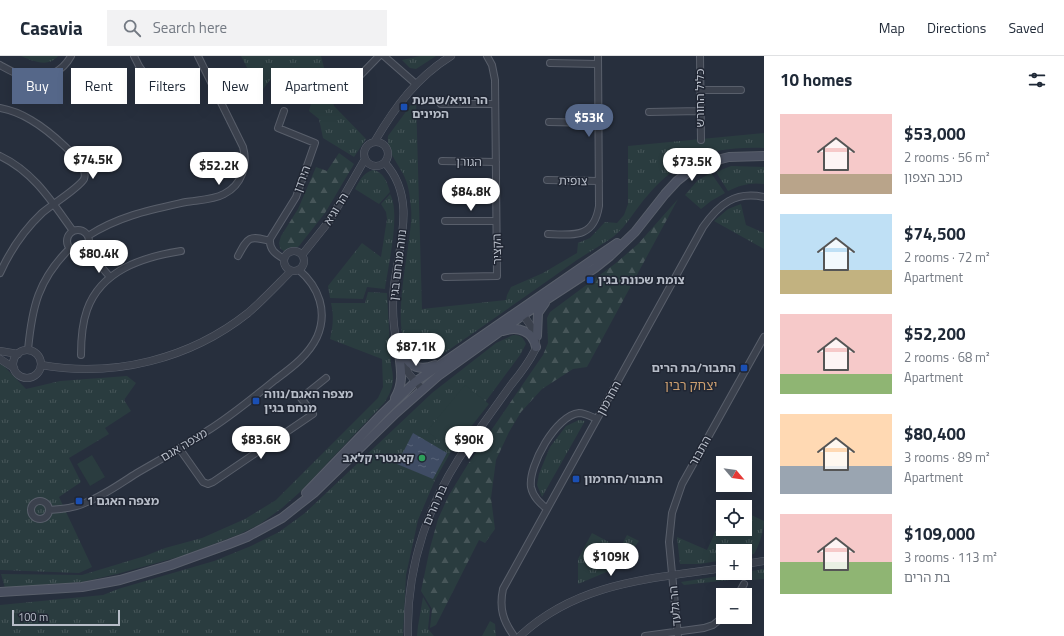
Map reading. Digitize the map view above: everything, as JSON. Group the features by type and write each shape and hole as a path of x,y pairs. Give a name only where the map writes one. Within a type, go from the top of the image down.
{"main road":[{"path":"257,532 291,508 415,382 445,360 521,313 547,299 595,268 635,232 677,181 697,166 729,157 764,156"},
{"path":"0,592 82,587 120,580 229,544 257,532 282,518 315,492 396,412 422,389 497,334 521,313 619,241 635,232"},
{"path":"536,336 538,313 547,299"},
{"path":"497,334 507,330 519,330 531,335 535,340 536,346"},
{"path":"396,340 404,358 414,365 426,368 445,360"},
{"path":"382,414 396,398 400,390 402,375 399,353"}],"street":[{"path":"0,65 28,78 38,78 55,73 62,68 71,56"},
{"path":"134,56 140,68"},
{"path":"88,236 102,227 147,210 218,196 229,191 238,181 244,169 245,162 243,147 198,56"},
{"path":"363,72 379,56"},
{"path":"384,56 416,84"},
{"path":"375,141 382,143 388,149 388,157 385,163 380,166 368,164 365,159 365,149 370,143 375,141 397,106 416,84 451,56"},
{"name":"הקציר","path":"445,277 497,276 494,72 487,56"},
{"path":"548,234 570,235 582,233 588,230 597,216 599,206 598,56"},
{"name":"כליל החורש","path":"700,56 701,140"},
{"path":"550,63 598,64"},
{"path":"700,90 741,90"},
{"path":"442,104 495,104"},
{"path":"0,108 13,111 40,126 57,138 84,170 84,179 31,224 19,239 0,273"},
{"name":"הירדן","path":"270,241 273,232 296,197 315,143 278,128 284,111"},
{"path":"649,112 700,111"},
{"path":"549,122 598,123"},
{"path":"0,156 22,168 31,176 44,190 73,231"},
{"name":"הר וגיא","path":"302,255 332,216 365,159"},
{"name":"הגורן","path":"442,161 496,162"},
{"name":"נווה מנחם בגין","path":"385,163 396,178 401,190 403,202 403,228 393,302 396,340 402,363 415,382 422,389"},
{"name":"צופית","path":"547,180 599,181"},
{"name":"החרמון","path":"514,636 503,619 501,608 503,589 703,226 714,211 731,199 755,195 764,197"},
{"path":"445,221 496,221"},
{"path":"81,230 88,236 89,244 86,249 79,252 75,252 70,248 67,242 69,235 73,231 81,230"},
{"path":"238,256 245,242 249,238 257,237 270,241 269,245 271,250 284,259 286,267 295,270"},
{"path":"28,350 32,320 40,290 55,264 70,248"},
{"path":"86,249 110,277"},
{"path":"81,355 82,336 87,310 97,291 110,277 122,269 139,262 167,253 181,251"},
{"path":"42,365 75,369 110,368 151,361 182,351 215,335 234,323 304,263 302,255 298,252 292,251 286,255 284,259"},
{"name":"מצפה אגם","path":"49,510 70,509 89,502 208,431 242,408 301,360 313,345 320,327 322,308 312,282 295,270"},
{"path":"521,313 536,336"},
{"name":"בת הרים","path":"408,636 408,608 411,578 423,530 432,508 455,464 531,358 536,346 536,336"},
{"name":"התבור","path":"672,575 669,542 670,526 675,501 682,484 764,337"},
{"path":"0,359 14,368 19,375 28,378 35,376 42,365 40,358 36,353 28,350 18,354 14,361 14,368"},
{"path":"0,351 18,354"},
{"path":"179,448 203,482 208,484 313,414 301,398 326,378"},
{"path":"547,509 537,501 531,486 533,472 545,444 562,421 571,416 579,413 597,419"},
{"path":"752,563 764,561"},
{"path":"520,636 557,609 595,591 645,579 716,569"},
{"name":"הר גלעד","path":"672,575 678,634"},
{"path":"742,588 744,584"},
{"path":"646,636 678,634 704,628 716,623"}],"green space":[{"path":"21,56 58,56 54,60 45,63"},
{"path":"241,56 321,56 324,68 271,68 271,79 263,89 263,68 247,68"},
{"path":"420,56 436,56 416,69 410,68 402,60"},
{"path":"416,98 422,309 506,300 511,287 543,273 577,253 578,243 590,238 605,222 617,223 624,215 628,204 628,146 764,133 764,148 744,148 713,152 694,158 680,166 656,186 623,228 613,237 577,260 440,356 423,360 417,358 407,348 402,332 402,288 411,223 411,208 406,181 391,153 388,142 388,136"},
{"path":"311,104 333,104 366,139 354,157 323,138 319,119 309,111"},
{"path":"339,153 354,164 325,213 299,246 286,253 280,248 279,243 281,236 298,209 316,167 327,171"},
{"path":"731,166 764,167 764,184 746,184 728,191 716,172"},
{"path":"373,170 382,175 390,192 379,204 355,189 364,175"},
{"path":"711,173 725,193 701,209 685,195 698,180"},
{"path":"390,194 393,203 394,226 385,289 367,287 363,299 330,298 328,286 362,243 381,257 387,219 386,212 381,204"},
{"path":"678,199 587,367 573,369 542,389 521,412 509,432 496,460 491,498 495,529 485,543 479,540 436,625 430,628 432,609 421,591 438,519 449,495 468,464 543,355 548,343 547,318 550,312 616,263 638,244"},
{"path":"741,204 746,225 764,233 764,249 714,221 728,209"},
{"path":"368,292 387,293 391,365 393,376 390,393 385,402 300,492 282,508 260,524 240,534 182,556 82,582 5,588 1,574 82,575 145,556 165,548 202,538 245,519 276,500 378,398 383,387 382,359 330,339 333,321 331,303 365,303"},
{"path":"513,335 518,335 521,337 526,344 520,355 458,439 435,480 418,520 406,575 403,636 0,636 0,605 103,595 118,589 214,561 251,546 279,532 305,513 432,393 496,343"},
{"path":"0,364 4,366 26,389 60,381 127,376 136,383 124,400 131,411 105,428 109,434 69,458 81,482 59,497 92,567 79,573 0,570"},
{"path":"465,385 489,404 452,451 427,431"},
{"path":"579,420 585,421 542,497 537,485 539,474 550,447 566,426"},
{"path":"92,455 105,477 90,486 77,464"},
{"path":"752,515 764,521 761,538 754,554 752,554 752,544 716,544 716,561 700,564 680,564 677,537 707,550 716,530 716,536 752,536"},
{"path":"592,533 620,548 627,535 639,541 631,552 615,556 616,568 578,584 578,559"},
{"path":"764,569 764,579 752,580 752,571"},
{"path":"716,577 716,580 730,580 684,585 681,582"},
{"path":"423,597 430,609 428,629 434,636 417,636"},
{"path":"490,621 495,624 496,636 482,636"}],"water":[{"name":"קאנטרי קלאב","path":"413,433 447,453 433,479 397,464"}],"place":[{"name":"הר וגיא/שבעת המינים","path":"404,107"},
{"name":"צומת שכונת בגין","path":"590,280"},
{"name":"התבור/בת הרים","path":"744,368"},
{"name":"מצפה האגם/נווה מנחם בגין","path":"256,401"},
{"name":"קאנטרי קלאב","path":"422,458"},
{"name":"התבור/החרמון","path":"576,479"},
{"name":"מצפה האגם 1","path":"79,501"}],"district":[{"name":"יצחק רבין","path":"691,385"}]}
